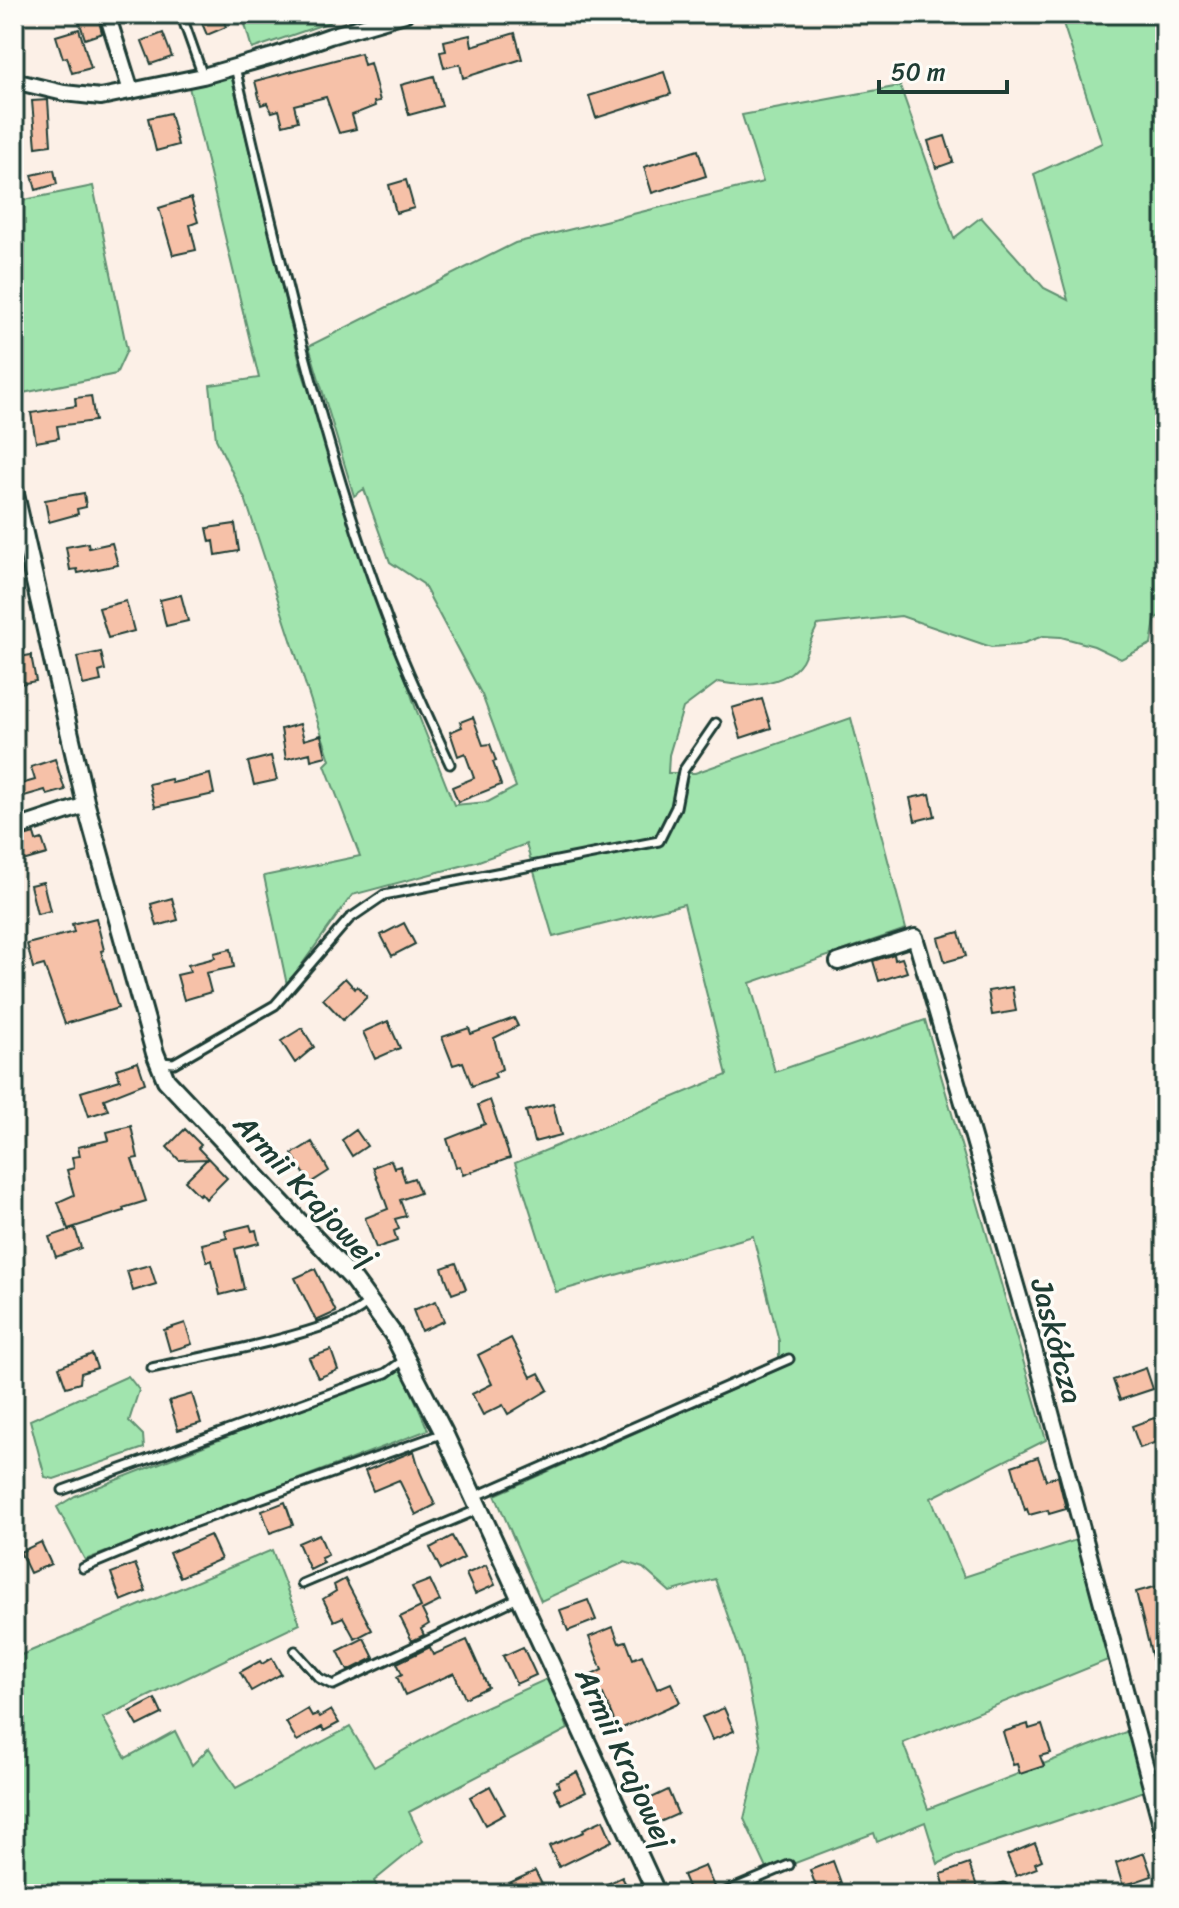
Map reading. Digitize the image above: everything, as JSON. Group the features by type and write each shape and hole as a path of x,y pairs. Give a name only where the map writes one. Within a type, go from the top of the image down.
{"street":[{"path":"107,14 131,91"},
{"path":"14,81 64,93 101,97 203,76 405,14"},
{"name":"Armii Krajowej","path":"19,485 86,805 166,1080 370,1301 393,1334 444,1433 657,1894"},
{"path":"14,829 86,805"},
{"name":"Jaskółcza","path":"838,962 915,937 1030,1334 1165,1839"}],"lane":[{"path":"181,14 203,76"},
{"path":"235,67 297,329 352,515 389,625 450,764"},
{"path":"159,1062 174,1063 275,1005 349,919 384,895 659,841 676,807 683,771 716,723"},
{"path":"152,1368 324,1328 362,1311 370,1301"},
{"path":"63,1490 386,1373 406,1358"},
{"path":"302,1584 789,1359"},
{"path":"83,1568 179,1528 444,1433"},
{"path":"295,1651 319,1678 333,1685 520,1597"},
{"path":"721,1894 789,1865"},
{"path":"987,1894 1003,1888"}],"path":[{"path":"14,438 19,485"}],"green space":[{"path":"242,14 328,14 330,22 252,49"},
{"path":"1060,14 1165,14 1165,608 1155,621 1151,644 1121,659 1094,646 1061,637 1043,636 1019,645 991,647 901,616 818,625 795,670 763,683 718,682 683,708 669,755 668,773 695,773 851,718 906,929 750,983 775,1072 925,1020 1046,1440 931,1498 964,1577 1079,1539 1108,1660 903,1743 928,1809 1128,1731 1147,1790 956,1855 938,1864 925,1822 877,1842 874,1833 769,1873 744,1819 761,1747 742,1657 715,1579 670,1592 643,1568 625,1562 541,1601 495,1495 779,1369 779,1341 753,1236 556,1292 515,1163 727,1075 684,904 553,937 526,844 476,862 352,895 287,985 264,876 360,856 325,765 330,760 246,501 216,439 210,385 259,378 189,87 231,74 302,371 416,709 454,805 488,802 516,787 482,695 423,584 390,562 364,489 354,496 309,346 515,243 763,182 742,115 900,86 954,238 981,217 1044,288 1068,300 1034,174 1102,143"},
{"path":"93,186 127,350 116,374 18,394 14,378 14,202"},
{"path":"402,1369 428,1430 85,1560 57,1507 75,1496"},
{"path":"128,1376 139,1390 129,1421 143,1435 144,1448 54,1479 45,1477 30,1420"},
{"path":"272,1550 300,1624 103,1718 126,1758 175,1731 192,1765 209,1748 236,1788 350,1727 374,1767 467,1715 549,1678 568,1729 409,1812 423,1841 374,1881 381,1894 14,1894 14,1658"}],"building":[{"path":"77,14 97,14 102,33 85,39"},
{"path":"198,14 221,14 226,27 207,35"},
{"path":"79,29 91,68 72,73 56,36"},
{"path":"163,33 172,57 151,64 142,41"},
{"path":"515,33 522,59 463,78 460,64 444,68 440,52 446,51 444,41 470,35 472,46"},
{"path":"361,53 364,65 370,63 380,101 352,115 356,129 339,133 326,97 294,105 298,121 283,125 279,110 272,112 267,103 261,105 255,81"},
{"path":"664,72 671,94 596,118 589,96"},
{"path":"434,76 442,106 409,115 401,85"},
{"path":"48,100 51,145 36,147 32,101"},
{"path":"170,113 178,145 156,151 148,118"},
{"path":"945,136 953,162 936,168 928,141"},
{"path":"698,150 706,176 652,193 644,167"},
{"path":"54,170 57,184 36,190 32,175"},
{"path":"406,180 414,208 396,213 389,185"},
{"path":"191,198 198,222 190,225 196,250 173,255 159,208"},
{"path":"91,396 95,421 57,426 59,438 36,442 31,413 76,406 75,398"},
{"path":"84,493 86,507 77,509 78,514 49,522 45,500"},
{"path":"235,524 239,551 216,555 214,541 210,542 207,528"},
{"path":"88,543 89,548 112,543 118,565 78,573 77,569 70,570 66,547"},
{"path":"181,595 188,621 166,626 160,600"},
{"path":"126,601 134,631 108,638 99,608"},
{"path":"101,652 105,670 99,672 101,681 83,685 77,657"},
{"path":"31,655 36,681 14,685 14,658"},
{"path":"762,699 771,728 741,738 732,708"},
{"path":"473,717 483,745 490,744 501,785 458,802 452,787 474,778 465,753 458,756 450,732 462,727 460,722"},
{"path":"300,724 304,740 321,735 326,756 311,760 310,753 286,759 281,729"},
{"path":"271,756 277,780 254,785 248,762"},
{"path":"55,759 65,790 47,795 45,790 14,799 14,786 35,780 31,767"},
{"path":"210,774 214,794 155,807 149,784 171,779 172,783"},
{"path":"930,794 935,816 915,821 910,798"},
{"path":"34,834 36,841 42,839 47,854 19,862 14,840"},
{"path":"43,882 50,911 37,914 30,885"},
{"path":"172,898 178,920 157,926 151,904"},
{"path":"96,918 104,950 101,951 118,1008 65,1024 44,965 33,968 27,944 74,932 72,924"},
{"path":"404,923 415,944 392,956 381,935"},
{"path":"959,932 966,956 945,962 938,938"},
{"path":"231,949 234,967 206,973 211,992 184,1000 177,975 190,972 188,965 215,958 214,953"},
{"path":"894,954 895,960 902,958 907,972 879,981 873,961"},
{"path":"345,978 367,997 343,1020 323,999"},
{"path":"1012,987 1016,1011 992,1015 988,991"},
{"path":"514,1018 518,1026 494,1038 502,1069 494,1073 496,1077 472,1086 463,1062 453,1065 442,1037 469,1028 471,1034"},
{"path":"388,1021 400,1048 375,1059 363,1032"},
{"path":"302,1028 314,1047 295,1063 281,1041"},
{"path":"138,1062 145,1083 104,1099 108,1110 89,1116 81,1092 120,1080 116,1069"},
{"path":"490,1100 510,1158 463,1175 460,1166 456,1167 447,1139 485,1124 478,1105"},
{"path":"553,1104 561,1135 534,1142 526,1111"},
{"path":"131,1126 138,1158 132,1159 146,1201 68,1229 58,1202 74,1195 67,1170 74,1168 72,1157 80,1156 78,1147 109,1140 107,1132"},
{"path":"185,1129 201,1145 198,1148 227,1178 206,1199 185,1181 207,1159 179,1160 167,1147"},
{"path":"356,1130 367,1146 352,1156 342,1140"},
{"path":"312,1142 329,1171 310,1183 292,1154"},
{"path":"391,1160 394,1168 400,1166 405,1181 414,1178 420,1193 400,1200 406,1216 395,1219 399,1229 394,1231 397,1241 376,1248 365,1218 388,1209 373,1167"},
{"path":"250,1225 252,1231 256,1230 259,1243 235,1249 244,1289 220,1295 212,1260 207,1262 202,1244 227,1238 225,1231"},
{"path":"75,1228 81,1248 56,1257 49,1237"},
{"path":"456,1263 466,1289 452,1294 442,1268"},
{"path":"150,1265 156,1284 133,1291 127,1271"},
{"path":"315,1269 336,1312 316,1321 295,1278"},
{"path":"436,1301 444,1321 421,1331 413,1310"},
{"path":"185,1323 192,1344 170,1351 164,1330"},
{"path":"511,1338 531,1377 539,1373 548,1390 508,1414 503,1405 483,1415 472,1394 492,1384 478,1355"},
{"path":"331,1350 338,1370 318,1378 309,1358"},
{"path":"92,1354 97,1368 81,1373 80,1383 66,1387 59,1367"},
{"path":"1146,1368 1153,1389 1120,1400 1113,1380"},
{"path":"192,1394 201,1423 178,1430 169,1401"},
{"path":"1154,1418 1157,1426 1165,1423 1165,1439 1140,1448 1132,1426"},
{"path":"414,1451 435,1505 416,1515 399,1480 373,1491 365,1471"},
{"path":"1038,1457 1046,1480 1058,1476 1066,1509 1029,1515 1025,1510 1012,1466"},
{"path":"285,1502 293,1525 270,1533 262,1511"},
{"path":"319,1534 328,1555 321,1558 324,1563 310,1570 298,1543"},
{"path":"210,1535 221,1559 180,1577 169,1553"},
{"path":"452,1536 464,1558 441,1570 430,1548"},
{"path":"41,1542 51,1564 30,1573 20,1552"},
{"path":"135,1564 146,1591 121,1601 111,1573"},
{"path":"486,1565 495,1585 475,1594 466,1574"},
{"path":"345,1579 372,1630 355,1639 343,1617 334,1621 323,1599 336,1591 334,1585"},
{"path":"430,1580 440,1601 422,1610 429,1624 421,1629 424,1635 412,1641 400,1617 421,1607 412,1587"},
{"path":"1165,1584 1165,1658 1153,1661 1136,1592"},
{"path":"588,1600 596,1620 568,1631 560,1610"},
{"path":"613,1627 619,1643 626,1641 633,1659 642,1655 657,1689 671,1683 680,1702 618,1730 603,1694 595,1698 586,1678 602,1670 589,1637"},
{"path":"364,1638 374,1658 348,1671 338,1651"},
{"path":"467,1640 488,1687 465,1698 454,1673 405,1695 397,1677 402,1674 397,1663 430,1647 433,1655"},
{"path":"523,1647 536,1675 516,1684 503,1656"},
{"path":"272,1658 281,1674 251,1691 240,1672"},
{"path":"155,1699 162,1714 138,1726 130,1712"},
{"path":"724,1708 734,1731 712,1740 702,1717"},
{"path":"308,1709 312,1716 317,1714 319,1717 331,1710 339,1723 324,1731 322,1727 297,1741 286,1722"},
{"path":"1028,1724 1029,1729 1042,1725 1051,1753 1040,1756 1044,1766 1020,1774 1017,1764 1013,1765 1003,1732"},
{"path":"577,1772 586,1792 561,1804 554,1789 559,1787 557,1781"},
{"path":"490,1786 505,1814 485,1825 470,1797"},
{"path":"668,1790 678,1814 653,1825 643,1802"},
{"path":"603,1820 612,1841 559,1867 549,1846 584,1832 583,1829"},
{"path":"1035,1843 1042,1860 1035,1863 1037,1868 1016,1876 1007,1855"},
{"path":"1144,1853 1152,1876 1123,1886 1116,1863"},
{"path":"833,1861 841,1883 818,1892 810,1870"},
{"path":"969,1864 979,1892 947,1894 941,1874"},
{"path":"705,1866 715,1889 703,1894 691,1894 683,1875"},
{"path":"535,1871 547,1894 512,1894 507,1884"},
{"path":"622,1877 631,1894 586,1894"}]}
